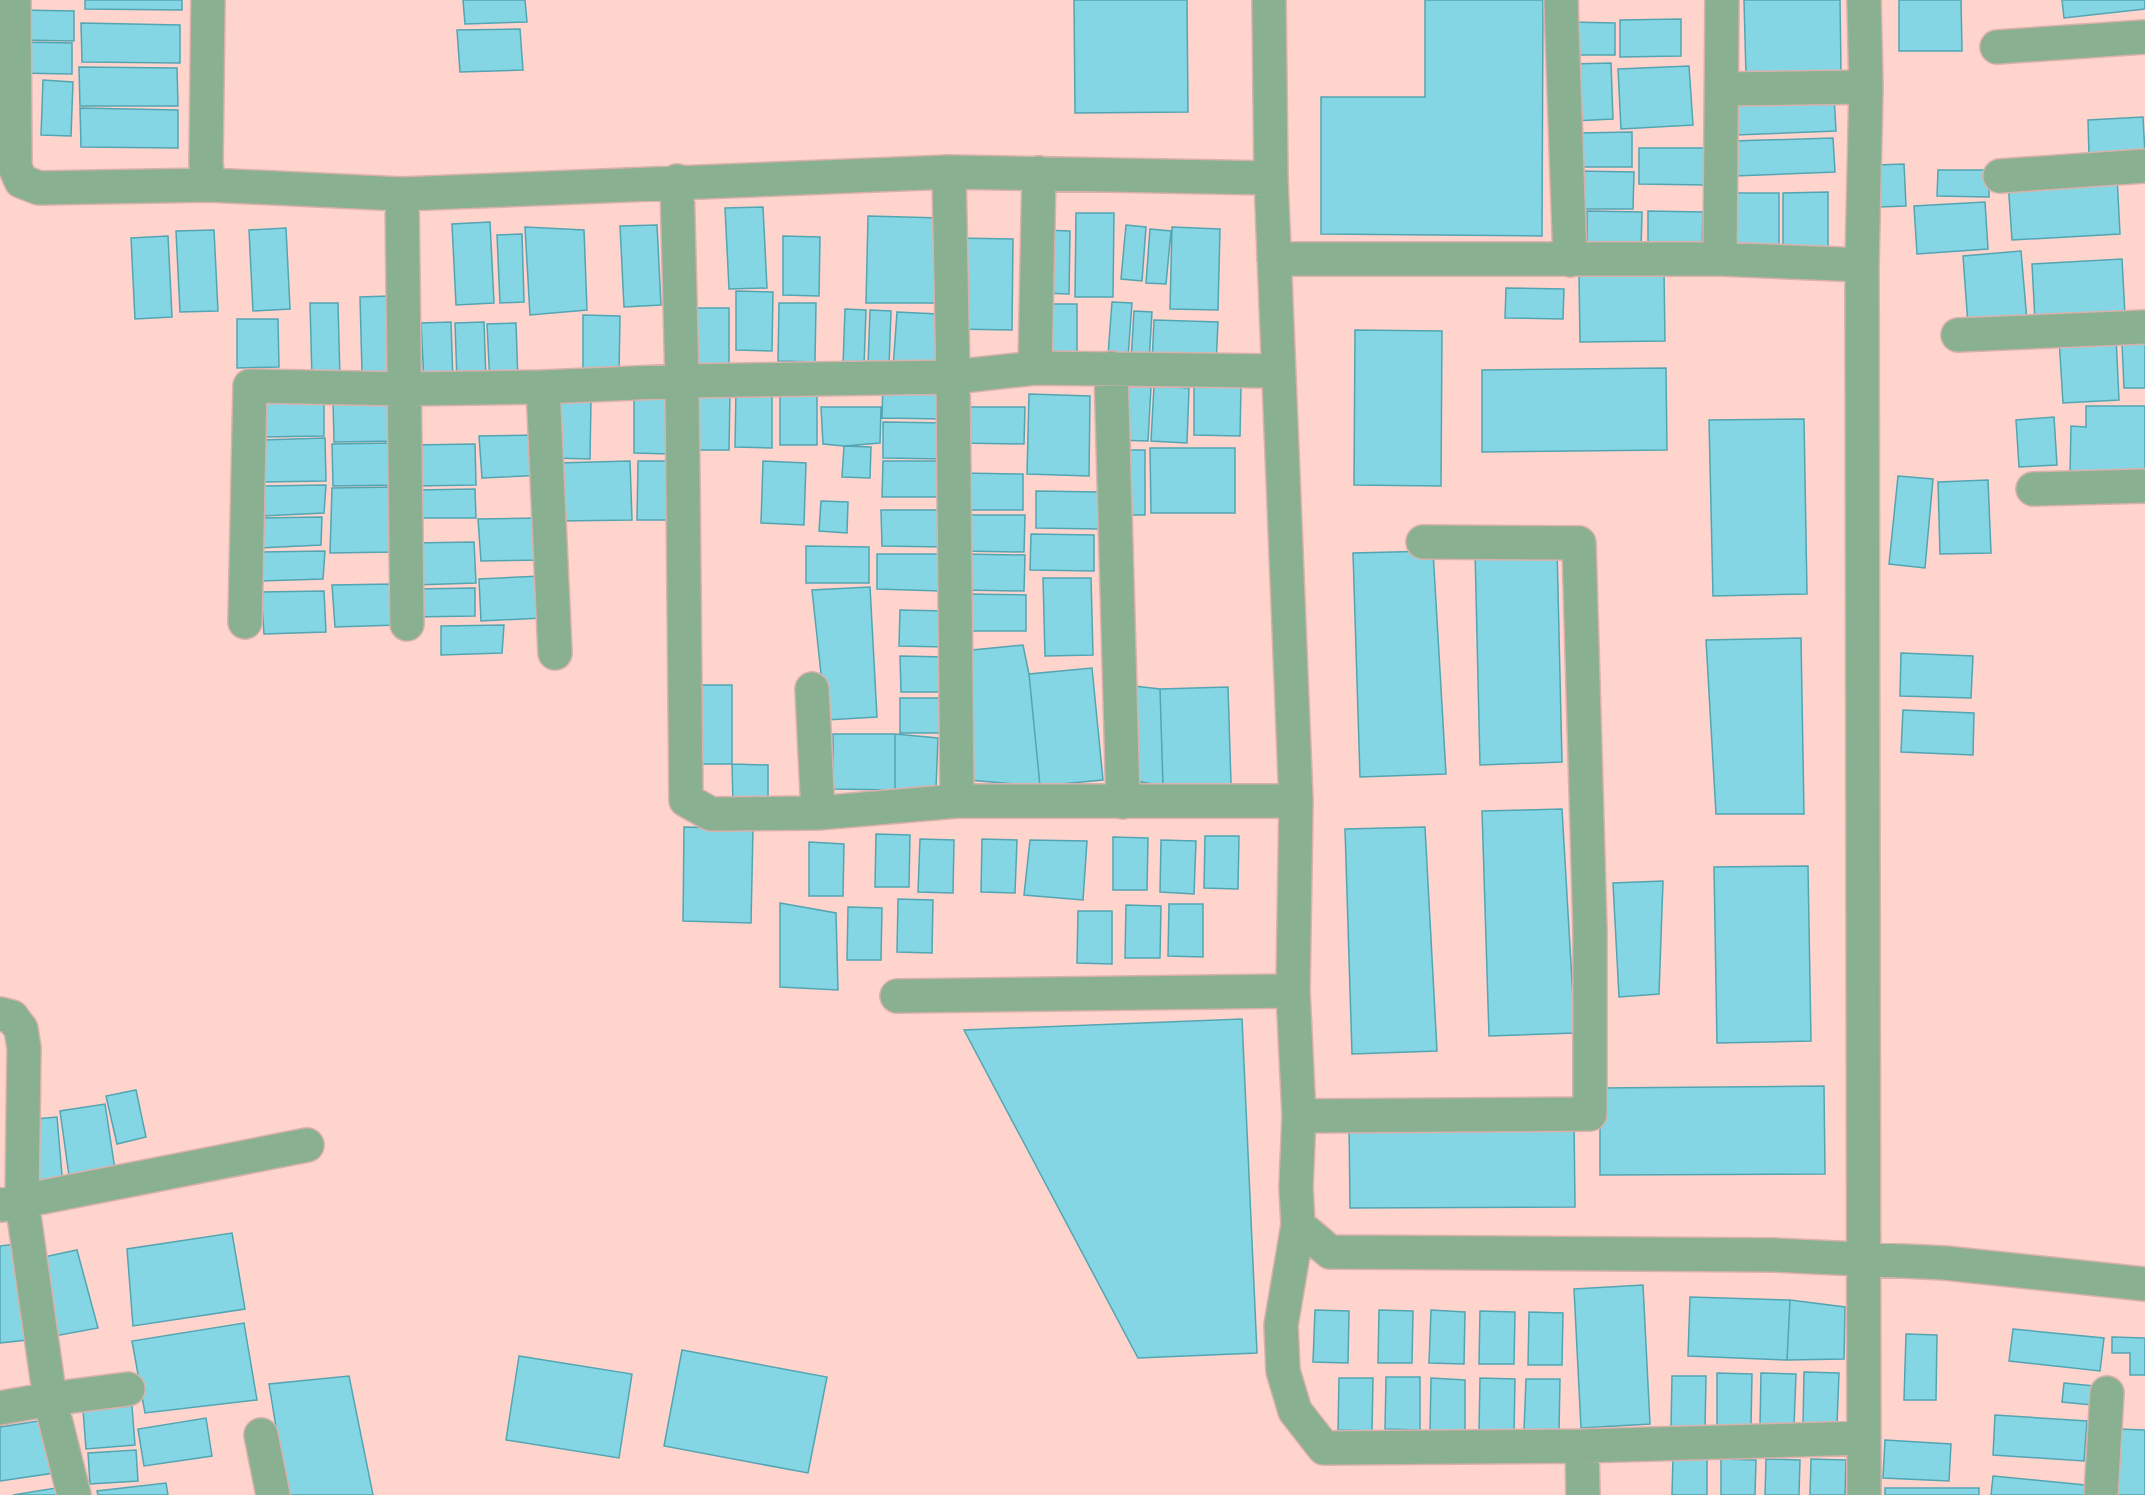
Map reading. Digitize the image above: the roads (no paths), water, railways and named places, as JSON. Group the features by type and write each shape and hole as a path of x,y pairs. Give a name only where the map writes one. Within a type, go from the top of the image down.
{"street":[{"path":"14,0 15,167 21,181 39,188 209,185 402,194 677,181 949,172 1271,178"},
{"path":"208,0 206,164 209,185"},
{"path":"1269,0 1271,178 1296,801 1293,991 1299,1116 1296,1187 1298,1225 1281,1325 1283,1371 1295,1411 1324,1448 1582,1446 1864,1438"},
{"path":"1561,0 1570,260"},
{"path":"1720,259 1722,0"},
{"path":"1864,0 1866,87 1862,264 1864,1495"},
{"path":"1997,47 2145,37"},
{"path":"1723,89 1866,87"},
{"path":"2000,176 2145,166"},
{"path":"949,172 957,801"},
{"path":"1035,368 1039,173"},
{"path":"677,181 682,381 686,800 711,814 819,813 957,801 1296,801"},
{"path":"402,194 407,624"},
{"path":"1274,259 1720,259 1862,264"},
{"path":"1958,335 2145,327"},
{"path":"245,622 250,386 404,389 543,387 682,381 953,377 1035,368 1278,371"},
{"path":"1111,368 1123,802"},
{"path":"543,387 555,653"},
{"path":"2033,489 2145,486"},
{"path":"1299,1116 1590,1114 1590,930 1580,543 1423,542"},
{"path":"812,689 819,813"},
{"path":"897,996 1293,991"},
{"path":"0,1014 12,1017 21,1029 24,1048 11,1204 50,1399 74,1495"},
{"path":"11,1204 307,1145"},
{"path":"1298,1225 1330,1252 1773,1255 1945,1263 2145,1284"},
{"path":"0,1408 129,1389"},
{"path":"2101,1495 2107,1393"},
{"path":"261,1435 273,1495"},
{"path":"1582,1446 1583,1495"}]}
